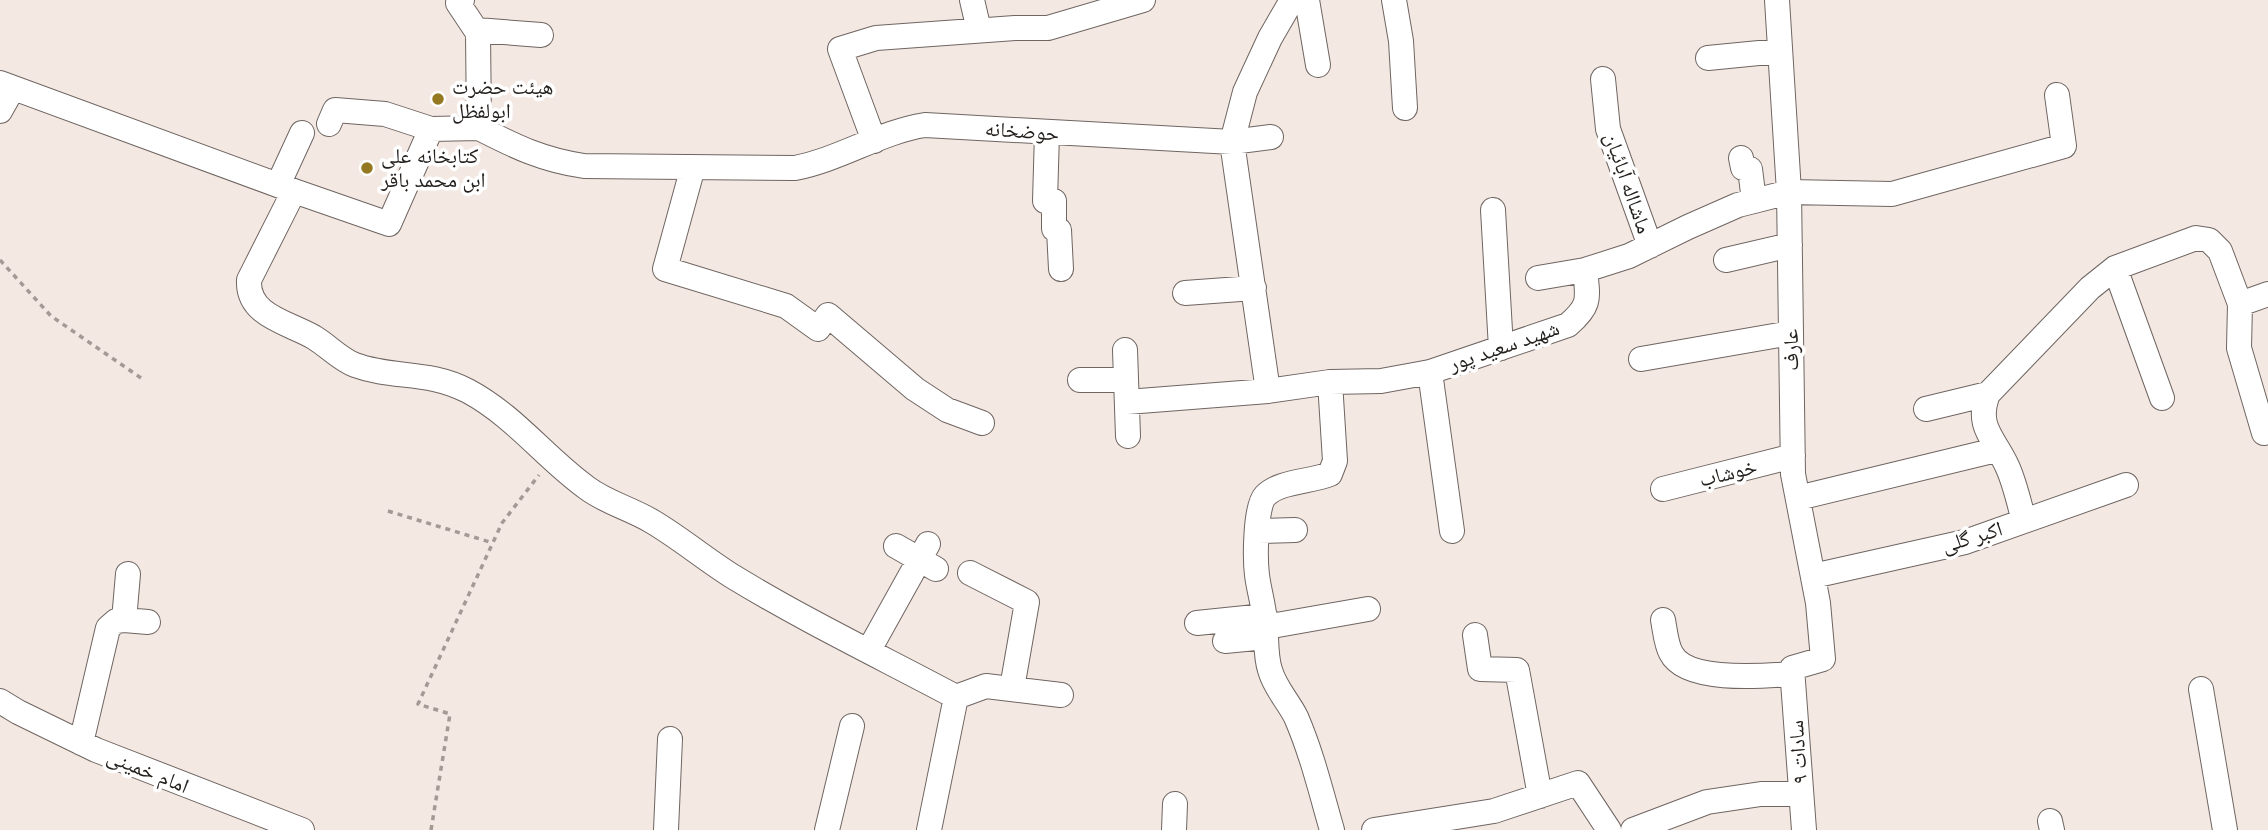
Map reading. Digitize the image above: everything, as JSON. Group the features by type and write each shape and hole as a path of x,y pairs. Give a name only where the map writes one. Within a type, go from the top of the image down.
{"street":[{"path":"972,0 979,30"},
{"path":"874,141 840,49 876,38 1048,28 1143,0"},
{"path":"1268,391 1232,142 1245,92 1270,38 1292,0"},
{"path":"1307,0 1318,65"},
{"path":"1394,0 1401,41 1405,108"},
{"name":"عارف","path":"1777,0 1789,192 1793,456 1798,498 1818,603 1823,659 1792,667 1792,674"},
{"path":"329,124 335,110 385,114 431,129 479,128 477,30 458,1"},
{"path":"477,30 541,35"},
{"path":"1708,58 1780,51"},
{"name":"ماشااله آبائیان","path":"1603,79 1608,129 1650,246"},
{"path":"0,111 7,85 389,224 431,129"},
{"path":"1538,278 1585,270 1629,256 1738,205 1789,192 1892,194 2064,146 2057,95"},
{"name":"حوضخانه","path":"479,128 526,152 554,161 584,166 795,168 819,163 901,129 925,125 1232,142 1271,137"},
{"path":"302,133 286,188 249,279 248,291 269,316 313,337 352,364 369,369 423,375 467,391 515,423 587,488 651,521 732,576 956,697 986,686 1061,695"},
{"path":"1047,133 1045,201 1054,201 1054,229 1059,230 1061,269"},
{"path":"1741,158 1743,168 1750,169 1754,201"},
{"path":"693,167 664,269 786,306 818,329 828,315 915,389 947,410 982,423"},
{"path":"1493,210 1501,348"},
{"path":"2024,521 2007,466 1986,429 1982,409 1987,394 2090,288 2115,268 2196,238 2209,240 2220,251 2240,304 2239,348 2264,433"},
{"path":"1726,260 1790,246"},
{"path":"2115,268 2162,398"},
{"name":"شهید سعید پور","path":"1080,380 1127,391 1268,391 1329,382 1381,381 1430,372 1568,325 1583,311 1587,296 1585,270"},
{"path":"1185,293 1254,288"},
{"path":"2240,304 2268,294"},
{"path":"1642,359 1791,333"},
{"path":"1125,350 1128,436"},
{"path":"1430,372 1452,531"},
{"path":"1329,382 1335,461 1330,474 1312,481 1273,488 1262,499 1256,571 1266,627 1269,670 1295,715 1310,754 1332,830"},
{"path":"1926,409 1987,394"},
{"path":"1798,498 1996,450"},
{"name":"خوشاب","path":"1663,489 1793,456"},
{"name":"اکبر گلی","path":"1813,576 1965,542 2126,485"},
{"path":"1258,530 1295,530"},
{"path":"869,650 928,558 896,546"},
{"path":"970,573 1027,602 1012,688"},
{"path":"81,743 108,628 116,621 136,621 128,574"},
{"path":"1225,641 1266,627 1368,608"},
{"path":"1663,620 1671,654 1682,665 1744,683 1792,674"},
{"path":"1197,623 1266,627"},
{"path":"1475,635 1480,670 1517,670 1540,796"},
{"name":"سادات ۹","path":"1792,674 1804,830"},
{"path":"2201,689 2225,830"},
{"path":"929,830 956,697"},
{"name":"امام خمینی","path":"0,701 81,743 154,774 302,830"},
{"path":"827,830 852,726"},
{"path":"666,830 670,739"},
{"path":"1374,830 1445,825 1578,783 1609,830"},
{"path":"1633,830 1707,802 1761,794 1801,794"},
{"path":"1174,830 1175,804"}],"path":[{"path":"0,260 51,316 141,378"},
{"path":"431,830 450,714 418,704 502,523 552,457"},
{"path":"388,511 493,543"}],"place":[{"name":"هیئت حضرت ابولفظل","path":"438,99"},
{"name":"کتابخانه علی ابن محمد باقر","path":"367,168"}]}
